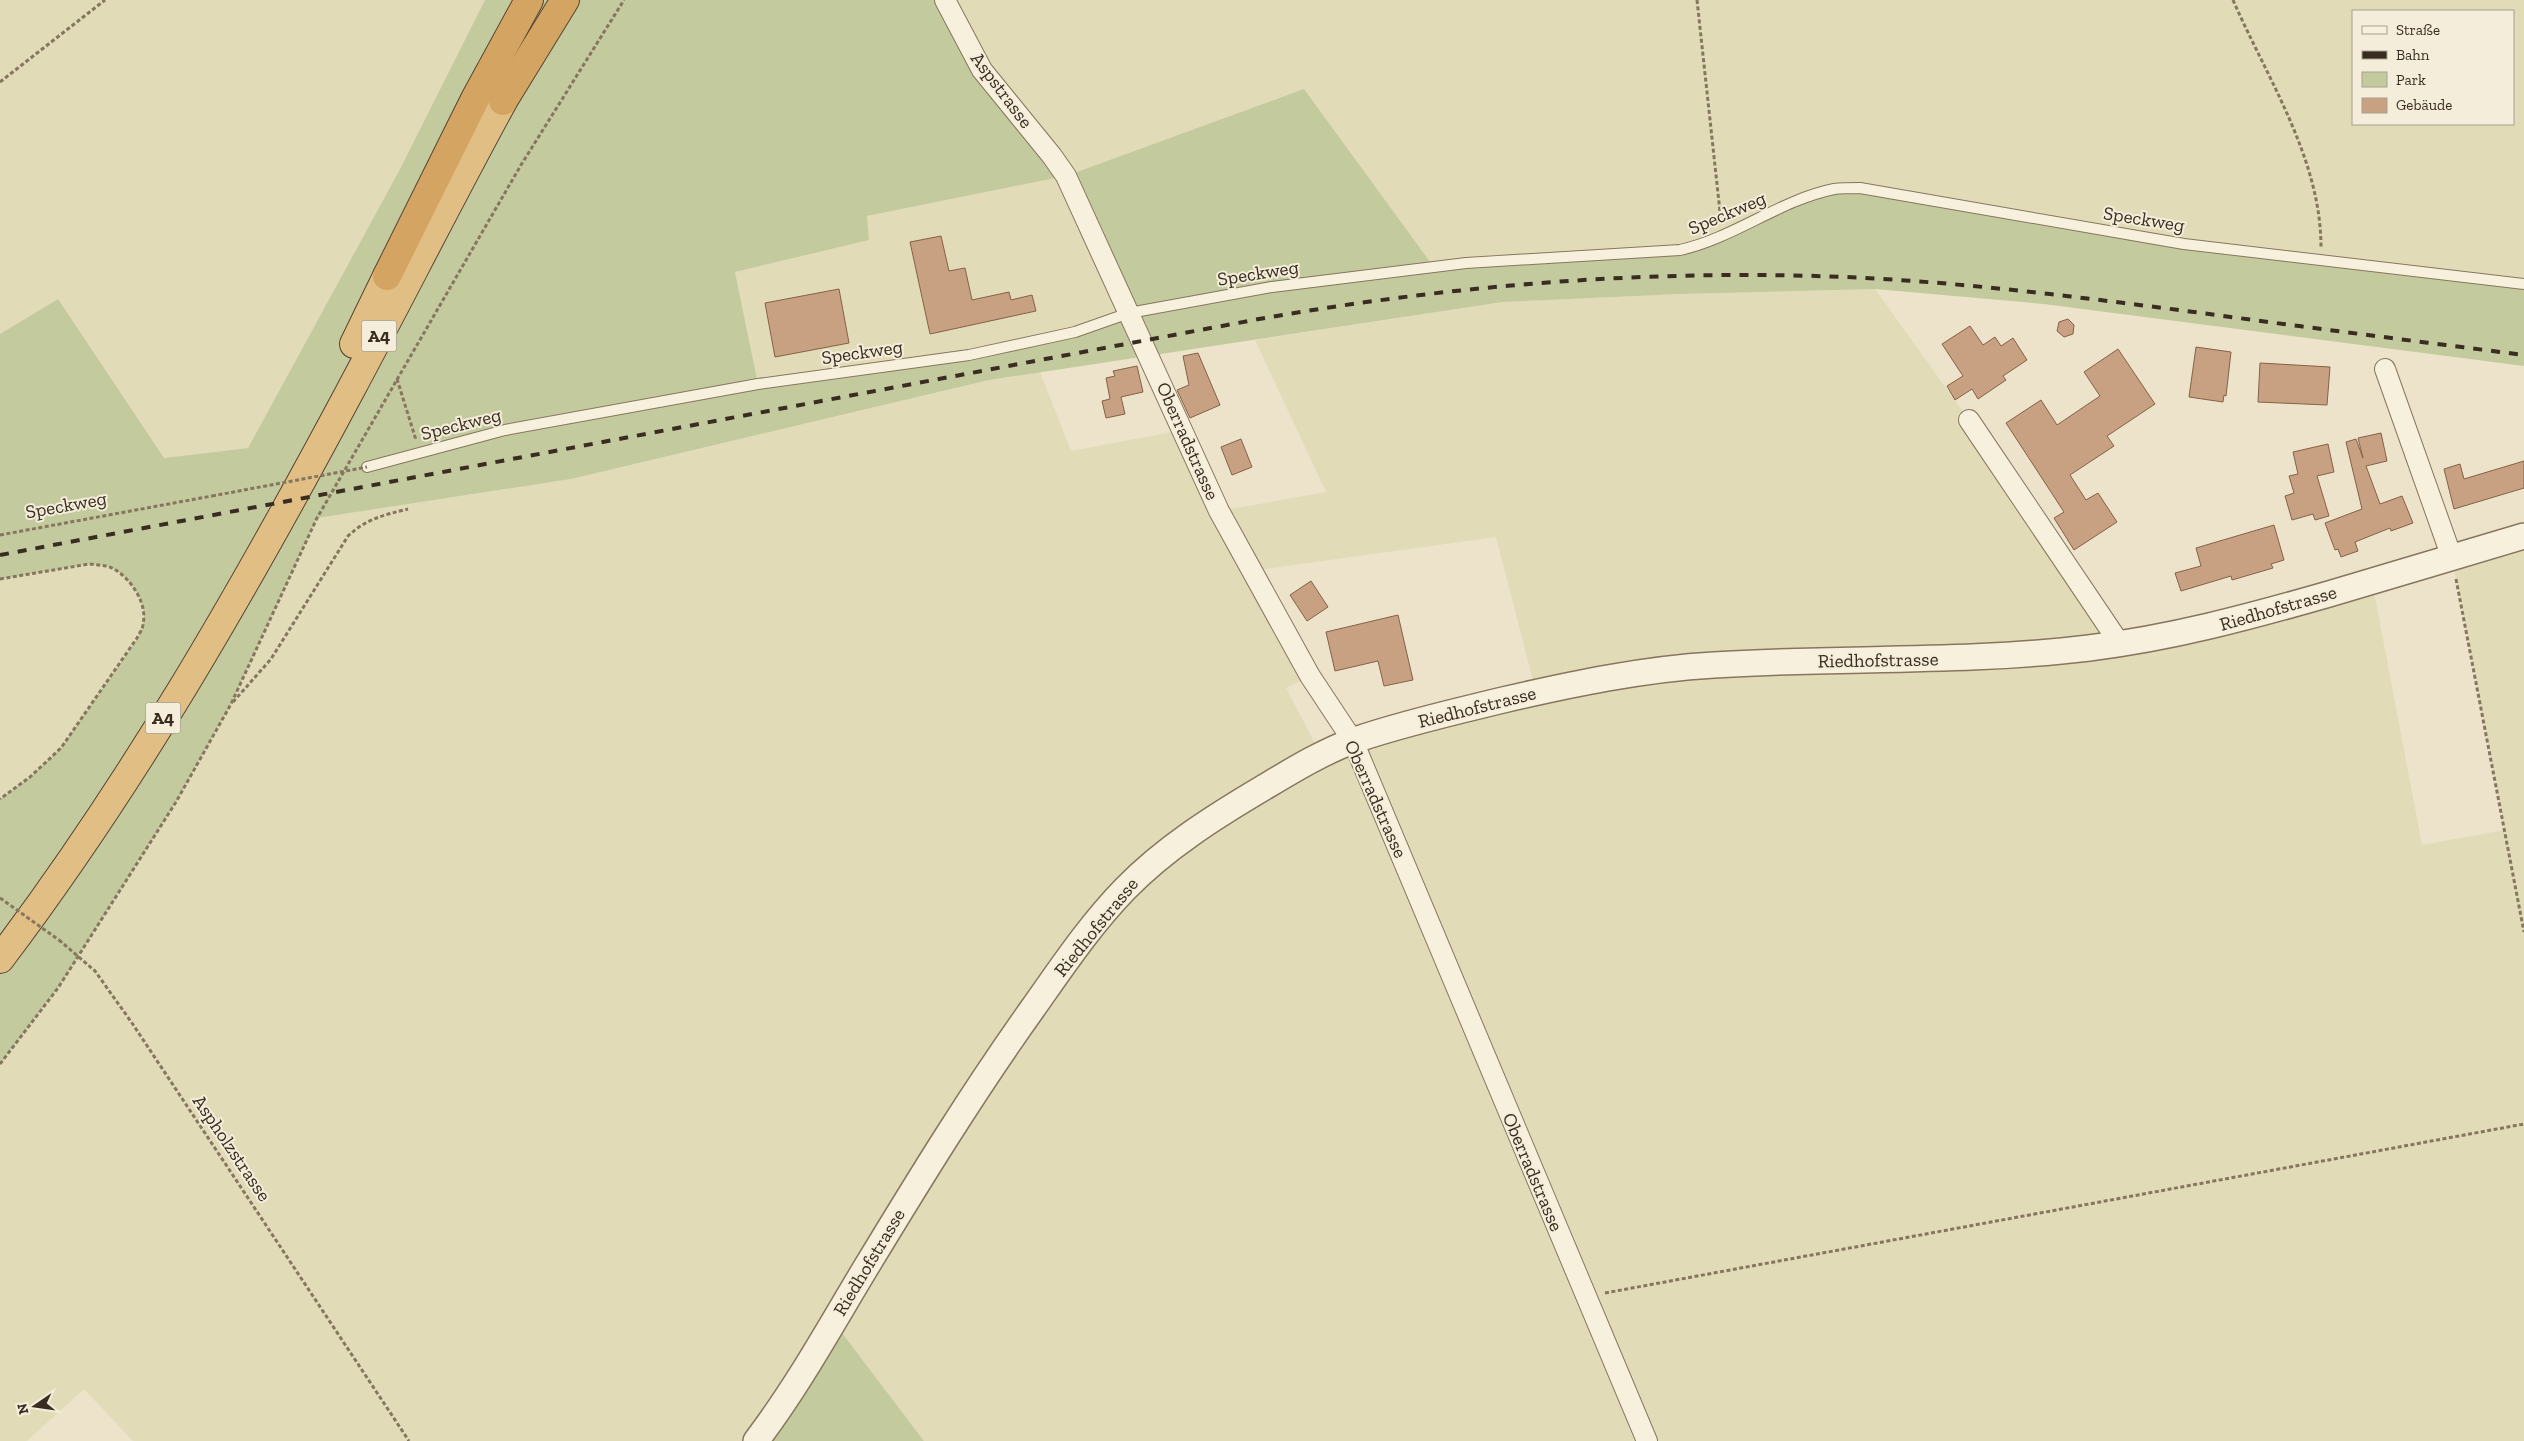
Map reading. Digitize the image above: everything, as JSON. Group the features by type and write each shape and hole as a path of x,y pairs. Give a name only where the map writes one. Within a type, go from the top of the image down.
{"highway":[{"name":"A4","path":"0,940 101,795 183,664 296,459 475,99 529,0"},
{"name":"A4","path":"0,958 38,908 111,801 226,614 346,400 503,101 565,0"}],"street":[{"name":"Aspstrasse","path":"944,0 982,70 1066,176"},
{"name":"Oberradstrasse","path":"1066,176 1233,537 1310,676 1353,741 1647,1441"},
{"path":"2386,369 2452,558"},
{"path":"1969,420 2120,644"},
{"name":"Riedhofstrasse","path":"756,1441 798,1379 964,1108 1061,969 1109,906 1144,870 1197,829 1288,774 1353,741 1394,728 1536,692 1655,671 1754,663 1961,658 2070,650 2120,644 2225,624 2524,536"}],"lane":[{"name":"Speckweg","path":"367,467 505,430 758,384 969,355 1075,332 1129,313 1272,288 1433,266 1500,260 1680,250 1722,237 1818,193 1836,189 1860,188 2146,238 2524,284"}],"path":[{"path":"0,82 105,0"},
{"path":"0,1064 36,1019 146,853 231,704 316,518 544,128 624,0"},
{"path":"1697,0 1722,237"},
{"path":"2233,0 2294,132 2306,165 2319,211 2321,260"},
{"path":"398,379 414,434"},
{"name":"Speckweg","path":"0,535 367,467"},
{"path":"231,704 276,652 348,536 360,524 378,516 408,510"},
{"path":"2452,558 2524,932"},
{"path":"0,579 89,564 104,565 112,568 130,581 141,603 144,624 137,638 61,748 30,777 0,799"},
{"name":"Aspholzstrasse","path":"0,898 79,955 95,971 132,1022 410,1441"},
{"path":"1585,1297 2524,1124"}],"shaded area":[{"path":"0,0 485,0 399,171 248,448 164,458 58,299 0,334"},
{"path":"945,0 2524,0 2524,284 1700,246 1129,313 1005,347 758,384 735,272 869,240 867,216 1065,176"},
{"path":"1875,289 1969,420 2120,644 2372,581 2422,845 2505,830 2452,558 2524,536 2524,1441 924,1441 833,1321 756,1441 133,1441 84,1389 27,1441 0,1441 0,1064 58,988 176,802 231,704 317,518 571,479 989,380 1040,372 1071,451 1183,430 1220,511 1326,492 1255,340 1504,302 1680,294","holes":["1496,537 1536,692 1353,741 1321,755 1286,688 1310,676 1251,571"]},
{"path":"89,564 112,568 130,581 141,603 144,624 137,638 61,748 30,777 0,799 0,579"}],"green space":[{"path":"485,0 945,0 1066,176 1304,89 1433,266 1680,250 1836,189 2108,232 2524,284 2524,366 2044,304 1875,289 1680,294 1503,302 989,380 571,479 317,518 231,704 176,802 58,988 0,1064 0,799 30,777 61,748 137,639 143,626 144,616 140,599 131,584 119,572 107,566 89,564 0,579 0,334 58,299 164,458 248,448 399,171","holes":["1065,176 1129,313 969,355 758,384 735,272 869,240 867,216"]},
{"path":"833,1321 924,1441 756,1441"}],"building":[{"path":"941,236 949,271 965,268 972,300 1009,292 1011,300 1032,295 1036,311 930,334 910,242"},
{"path":"839,289 849,343 775,357 765,303"},
{"path":"2068,319 2074,325 2073,334 2064,337 2057,331 2059,322"},
{"path":"1970,326 1983,345 1995,337 2001,346 2013,338 2027,360 2003,376 2006,380 1978,399 1972,389 1955,400 1947,386 1963,376 1942,344"},
{"path":"2196,347 2231,352 2226,396 2224,395 2223,402 2189,397"},
{"path":"2118,349 2155,404 2107,436 2114,446 2070,475 2086,500 2098,493 2117,522 2074,550 2054,518 2064,512 2006,423 2041,400 2057,425 2100,396 2084,372"},
{"path":"1198,353 1220,405 1190,418 1177,390 1189,385 1183,356"},
{"path":"2260,363 2330,367 2327,405 2258,402"},
{"path":"1137,366 1143,392 1121,397 1125,414 1106,418 1102,401 1110,399 1106,378 1115,376 1113,371"},
{"path":"2381,433 2387,461 2366,466 2380,504 2402,496 2413,523 2391,531 2390,528 2355,542 2358,551 2341,557 2338,549 2335,550 2325,523 2362,509 2346,442 2356,439 2363,458 2358,438"},
{"path":"1241,439 1252,467 1232,475 1221,447"},
{"path":"2328,444 2334,472 2317,476 2329,516 2315,520 2313,514 2292,520 2285,496 2294,493 2289,476 2298,474 2293,452"},
{"path":"2524,461 2524,488 2454,509 2444,469 2460,464 2464,479"},
{"path":"2274,525 2284,560 2271,564 2273,568 2232,580 2231,576 2181,591 2175,573 2201,566 2196,548"},
{"path":"1311,581 1328,607 1307,621 1290,595"},
{"path":"1398,615 1413,680 1384,686 1378,661 1335,671 1326,632"}],"railway":[{"path":"0,555 1259,319 1405,297 1551,282 1698,275 1845,277 1933,282 2107,301 2524,355"}]}
